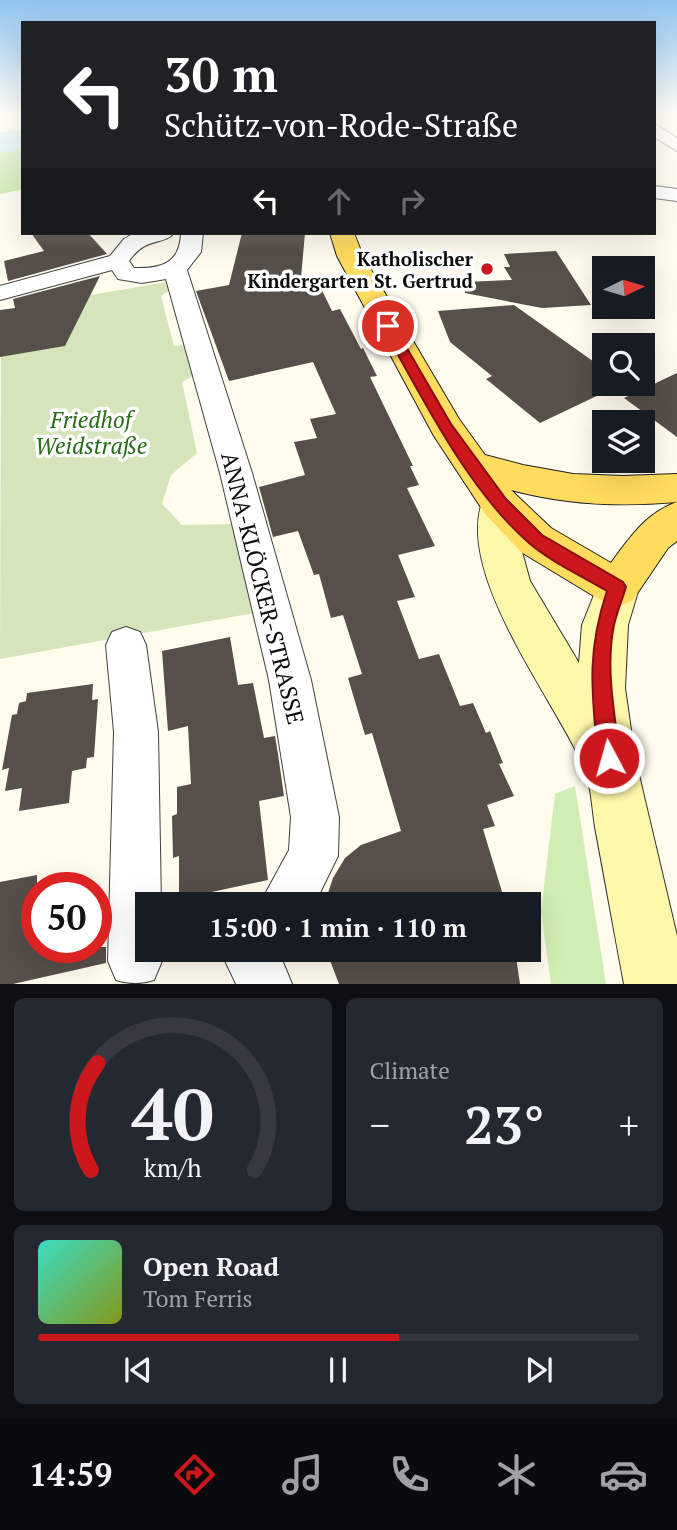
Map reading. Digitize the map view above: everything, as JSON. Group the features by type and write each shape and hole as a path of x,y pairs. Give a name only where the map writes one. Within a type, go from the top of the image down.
{"main road":[{"path":"343,235 350,256 446,427 500,504 536,540 617,587"},
{"path":"471,464 531,482 587,491 636,492 677,488"},
{"path":"500,504 500,548 509,585 609,758"},
{"path":"656,984 609,758 601,688 602,649 605,625 617,587 654,537 677,519"}],"street":[{"path":"656,192 677,195"},
{"path":"0,293 118,261 127,246 139,237 151,235"},
{"path":"118,261 126,274 135,276 175,268 188,257 192,247 192,235"},
{"name":"ANNA-KLÖCKER-STRASSE","path":"175,268 203,370 236,473 290,680 315,817 313,856 292,892"},
{"path":"126,645 136,732 134,965"}],"green space":[{"path":"0,159 21,159 21,189 0,194"},
{"name":"Friedhof Weidstraße","path":"172,281 171,289 161,296 174,346 188,345 195,375 182,382 197,453 171,475 162,504 182,525 232,524 254,613 0,659 1,356 65,346 91,295"},
{"path":"575,786 606,984 551,984 541,911 555,794"}],"building":[{"path":"32,235 90,235 107,254 8,281 4,261 44,251"},
{"path":"242,235 305,235 301,278 315,276 332,311 340,309 361,349 363,348 377,376 370,377 413,466 410,466 419,485 407,488 435,546 398,555 415,597 397,601 419,659 439,654 460,706 473,703 486,733 490,731 503,763 499,764 514,796 487,805 495,826 483,829 502,892 328,892 345,858 361,845 401,831 372,733 365,735 348,678 362,674 343,615 331,618 319,574 314,575 298,531 273,537 259,487 305,475 294,442 317,438 310,419 336,414 313,362 229,381 196,291 229,285"},
{"path":"556,251 591,305 542,308 465,293 465,282 512,280 504,267 510,267 504,254"},
{"path":"100,276 65,346 0,357 0,310 15,308 13,299"},
{"path":"514,305 592,360 592,396 597,396 540,423 486,379 492,376 450,342 438,311"},
{"path":"677,373 677,437 655,421 655,410 640,410 624,398 655,396 655,383"},
{"path":"230,637 238,685 253,683 264,738 275,736 284,796 259,801 268,880 212,892 179,892 179,856 173,858 172,816 177,814 177,787 191,784 188,726 168,731 162,651"},
{"path":"93,684 92,700 98,699 94,757 87,758 86,768 72,771 69,803 19,811 22,788 5,791 9,768 2,770 12,715 17,714 19,703 26,701 27,693"},
{"path":"21,878 21,963 106,963 13,984 0,984 0,882"},
{"path":"331,962 517,962 520,984 339,984"}],"place":[{"name":"Katholischer Kindergarten St. Gertrud","path":"487,269"}],"route":[{"path":"388,326 446,427 500,504 536,540 617,587 605,625 602,649 601,688 609,758"}]}
